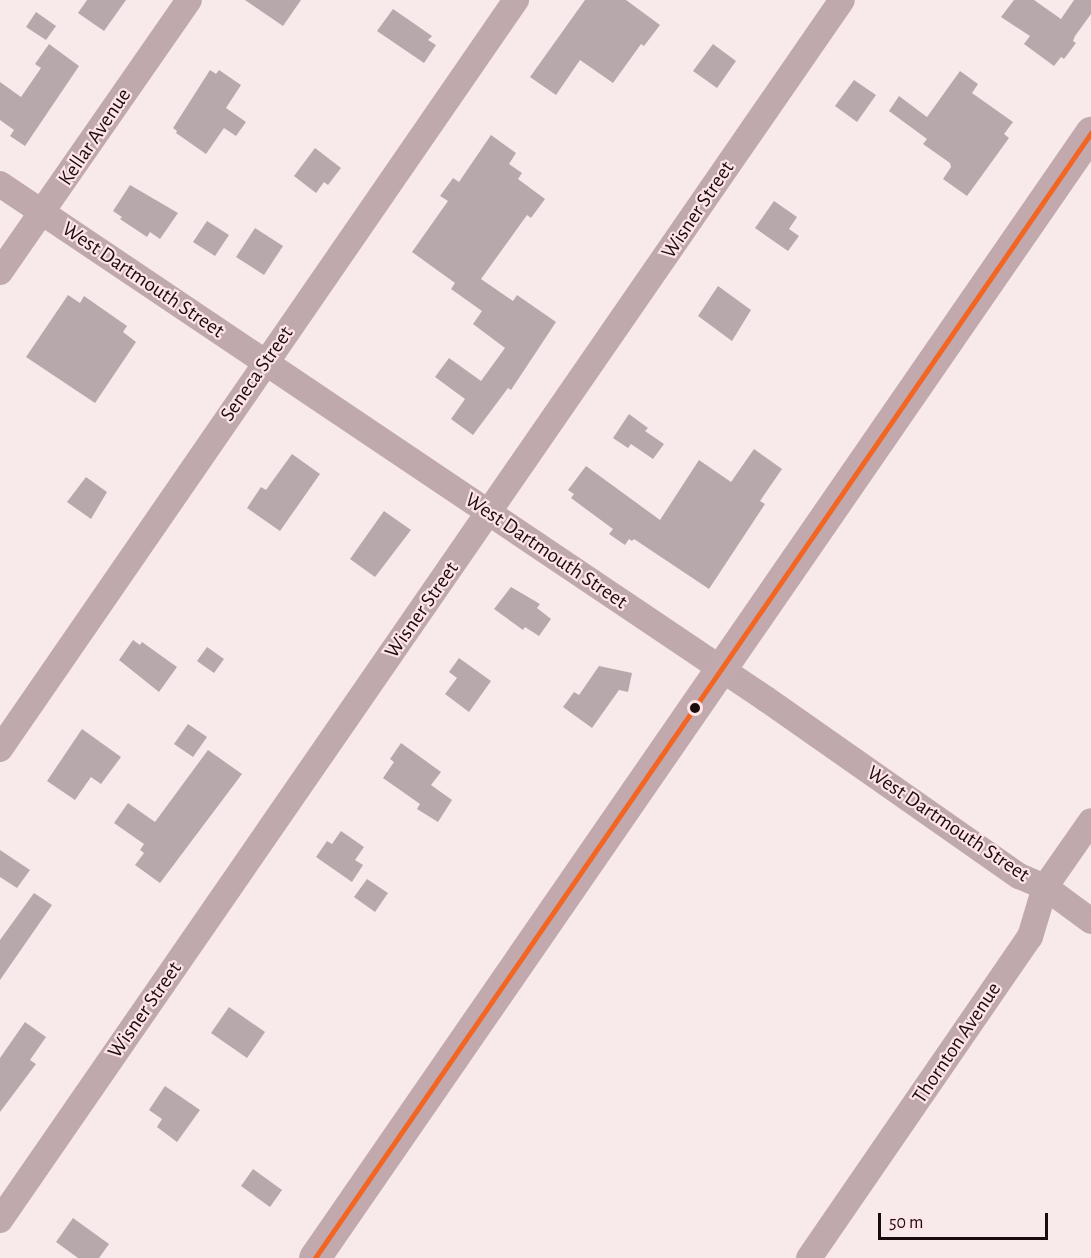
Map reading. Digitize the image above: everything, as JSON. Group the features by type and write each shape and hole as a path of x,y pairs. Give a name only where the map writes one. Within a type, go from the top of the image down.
{"main road":[{"path":"315,1258 1091,134"}],"street":[{"name":"Kellar Avenue","path":"0,272 189,0"},
{"name":"Seneca Street","path":"0,749 516,0"},
{"name":"Wisner Street","path":"0,1220 842,0"},
{"name":"West Dartmouth Street","path":"0,184 722,670 1019,876 1045,888 1091,921"},
{"name":"Thornton Avenue","path":"809,1258 1030,937 1045,888 1091,821"}],"building":[{"path":"87,0 126,0 104,31 78,13"},
{"path":"245,0 301,0 283,26"},
{"path":"585,0 626,0 660,25 644,46 641,44 613,83 580,60 556,95 530,77"},
{"path":"1014,0 1034,0 1061,19 1074,0 1091,0 1091,14 1075,36 1073,41 1076,43 1064,59 1061,57 1054,66 1024,44 1030,36 1001,17"},
{"path":"393,9 432,36 428,40 436,45 424,63 377,31"},
{"path":"36,12 56,26 46,40 26,27"},
{"path":"49,44 79,66 25,146 10,136 14,130 0,120 0,82 21,97 41,68 35,64"},
{"path":"713,44 736,61 717,88 693,71"},
{"path":"210,70 216,74 219,70 241,85 226,108 246,122 236,136 224,128 206,154 176,133 177,131 173,128"},
{"path":"960,71 978,84 972,93 1013,122 1004,134 1009,138 967,196 943,179 951,167 950,163 923,144 927,139 889,111 899,96 927,117"},
{"path":"854,80 876,95 857,122 835,106"},
{"path":"491,135 516,153 509,164 522,173 518,179 545,199 531,218 527,215 481,279 513,301 517,295 556,322 511,390 508,388 473,435 451,419 465,399 435,377 449,358 481,381 505,348 473,324 482,311 451,289 455,283 412,252 448,201 440,196 453,178 459,182"},
{"path":"315,148 341,168 328,185 324,182 316,193 294,176"},
{"path":"130,185 178,213 160,239 150,232 147,237 120,219 122,217 113,211"},
{"path":"774,201 797,217 789,229 799,236 788,251 755,228"},
{"path":"207,221 229,235 215,256 193,242"},
{"path":"255,228 283,246 264,275 236,257"},
{"path":"718,286 751,310 732,341 698,316"},
{"path":"68,295 80,303 84,296 127,326 123,332 136,342 95,403 26,357"},
{"path":"629,414 648,428 645,431 664,444 653,459 631,444 628,448 613,438"},
{"path":"754,449 782,469 760,501 765,504 709,589 634,539 632,541 629,539 625,545 609,534 613,529 571,498 574,494 568,490 586,466 660,520 699,460 731,482"},
{"path":"292,454 320,474 280,531 247,508 261,487 266,490"},
{"path":"86,477 107,492 91,519 67,502"},
{"path":"384,511 411,530 375,577 350,559"},
{"path":"511,587 540,604 537,608 551,619 539,636 525,627 523,630 494,609"},
{"path":"133,640 140,645 142,642 177,667 159,692 119,660"},
{"path":"207,647 224,659 214,673 197,661"},
{"path":"459,658 491,681 469,712 445,694 457,678 449,672"},
{"path":"599,666 632,673 628,692 619,690 592,728 563,707 574,692 579,695"},
{"path":"188,724 207,737 193,757 174,744"},
{"path":"82,729 121,757 101,784 91,777 75,800 47,781"},
{"path":"401,743 441,772 431,785 452,800 438,822 417,809 420,804 383,778 394,762 390,759"},
{"path":"208,750 242,774 160,883 135,865 144,853 140,850 144,844 114,823 128,803 155,822"},
{"path":"341,831 364,847 355,860 363,865 352,882 316,857 327,841 332,844"},
{"path":"0,850 30,870 17,888 0,877"},
{"path":"367,879 388,893 375,912 354,897"},
{"path":"34,893 52,905 0,980 0,940"},
{"path":"229,1007 265,1032 247,1058 211,1033"},
{"path":"25,1022 46,1037 30,1060 36,1064 0,1112 0,1058"},
{"path":"165,1086 200,1110 177,1142 157,1127 162,1119 149,1110"},
{"path":"253,1169 282,1190 270,1207 241,1186"},
{"path":"73,1218 109,1244 99,1258 78,1258 56,1242"}],"transit line":[{"path":"315,1258 1091,133"}]}
